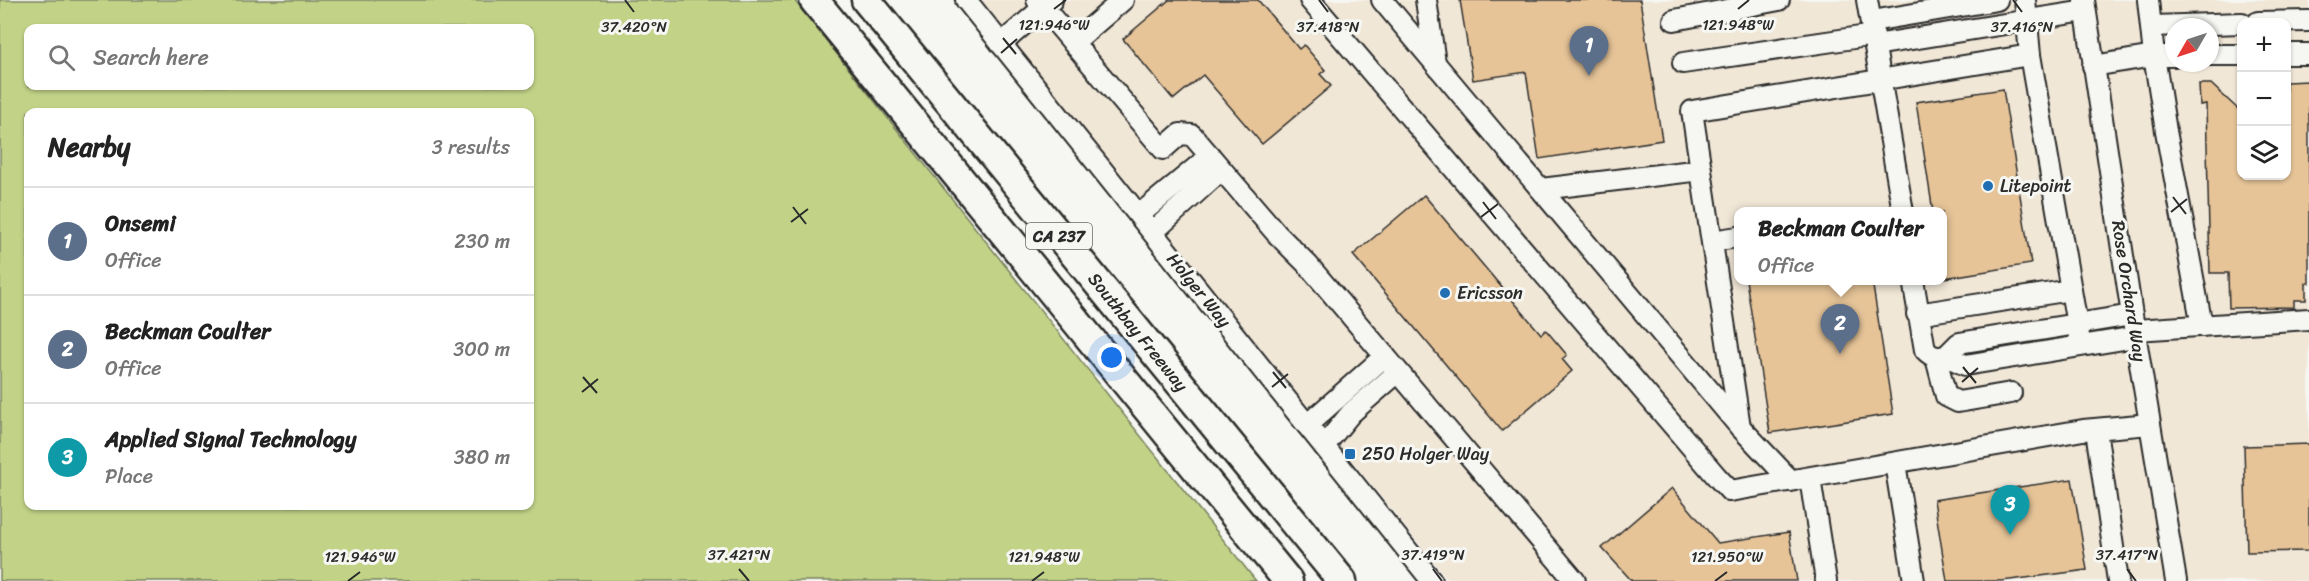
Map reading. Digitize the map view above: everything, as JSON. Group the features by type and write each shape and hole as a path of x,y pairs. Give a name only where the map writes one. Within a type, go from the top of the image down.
{"highway":[{"name":"CA 237","path":"814,0 1288,581"},
{"path":"831,0 894,81 906,113"},
{"name":"Southbay Freeway","path":"866,0 1342,581"}],"street":[{"name":"Holger Way","path":"966,0 1432,581"},
{"path":"1072,43 1123,0"},
{"path":"1310,0 1730,491 2096,430 2150,424"},
{"path":"1382,0 1740,427 1800,479 1826,581"},
{"path":"1426,0 1435,63"},
{"path":"1674,20 1779,0"},
{"path":"1868,0 1900,207"},
{"path":"1874,34 1997,0"},
{"path":"2025,0 2030,55 2080,345"},
{"path":"2148,0 2154,56 2202,326"},
{"path":"1001,44 1044,3 1072,43 1163,149 1180,134 1192,135 1308,266 1575,581"},
{"path":"1683,63 1874,34 2028,21 2084,5"},
{"name":"Rose Orchard Way","path":"2084,5 2176,581"},
{"path":"2291,21 2309,21"},
{"path":"2152,26 2237,23"},
{"path":"2291,54 2309,54"},
{"path":"1740,427 1692,111 2030,55"},
{"path":"2219,56 2237,55"},
{"path":"2093,66 2165,56"},
{"path":"1139,215 1215,163"},
{"path":"1153,232 1215,163"},
{"path":"1541,189 1701,170"},
{"path":"1712,242 1734,238"},
{"path":"1914,285 1925,350 1965,365 2080,345 2134,328"},
{"path":"1917,314 2071,290"},
{"path":"1941,357 1959,343 2077,324 2134,328 2309,319"},
{"path":"1307,425 1385,356"},
{"path":"1941,357 1946,396 1951,400 1958,402 2011,393"},
{"path":"1324,446 1351,413 1398,372"},
{"path":"2096,430 2118,581"},
{"path":"1895,463 1914,581"}],"shaded area":[{"path":"979,0 2309,0 2309,581 1449,581"}],"green space":[{"path":"0,0 794,0 1256,581 0,581"}],"building":[{"path":"1169,0 1258,0 1299,49 1304,45 1325,70 1320,74 1331,86 1262,144 1203,75 1174,99 1172,98 1123,39"},
{"path":"1460,0 1640,0 1662,140 1539,159 1526,72 1473,80"},
{"path":"2309,81 2309,283 2306,283 2306,300 2294,300 2294,307 2229,308 2228,273 2210,273 2206,104 2200,105 2199,84 2211,84 2237,108 2237,180 2291,180 2291,82"},
{"path":"2003,89 2031,264 1947,278 1947,207 1932,207 1916,102"},
{"name":"Ericsson","path":"1424,195 1541,334 1546,330 1567,355 1562,359 1572,371 1502,431 1353,255"},
{"path":"1747,285 1873,285 1893,414 1770,433"},
{"path":"2309,444 2309,551 2247,552 2244,446"},
{"path":"2072,479 2087,570 2002,581 1947,581 1934,500"},
{"path":"1672,488 1718,543 1789,532 1797,581 1632,581 1602,548"}],"place":[{"name":"Onsemi","path":"1589,76"},
{"name":"Litepoint","path":"1988,186"},
{"name":"Ericsson","path":"1445,293"},
{"name":"Beckman Coulter","path":"1840,354"},
{"name":"250 Holger Way","path":"1350,454"},
{"name":"Applied Signal Technology","path":"2010,535"}]}
